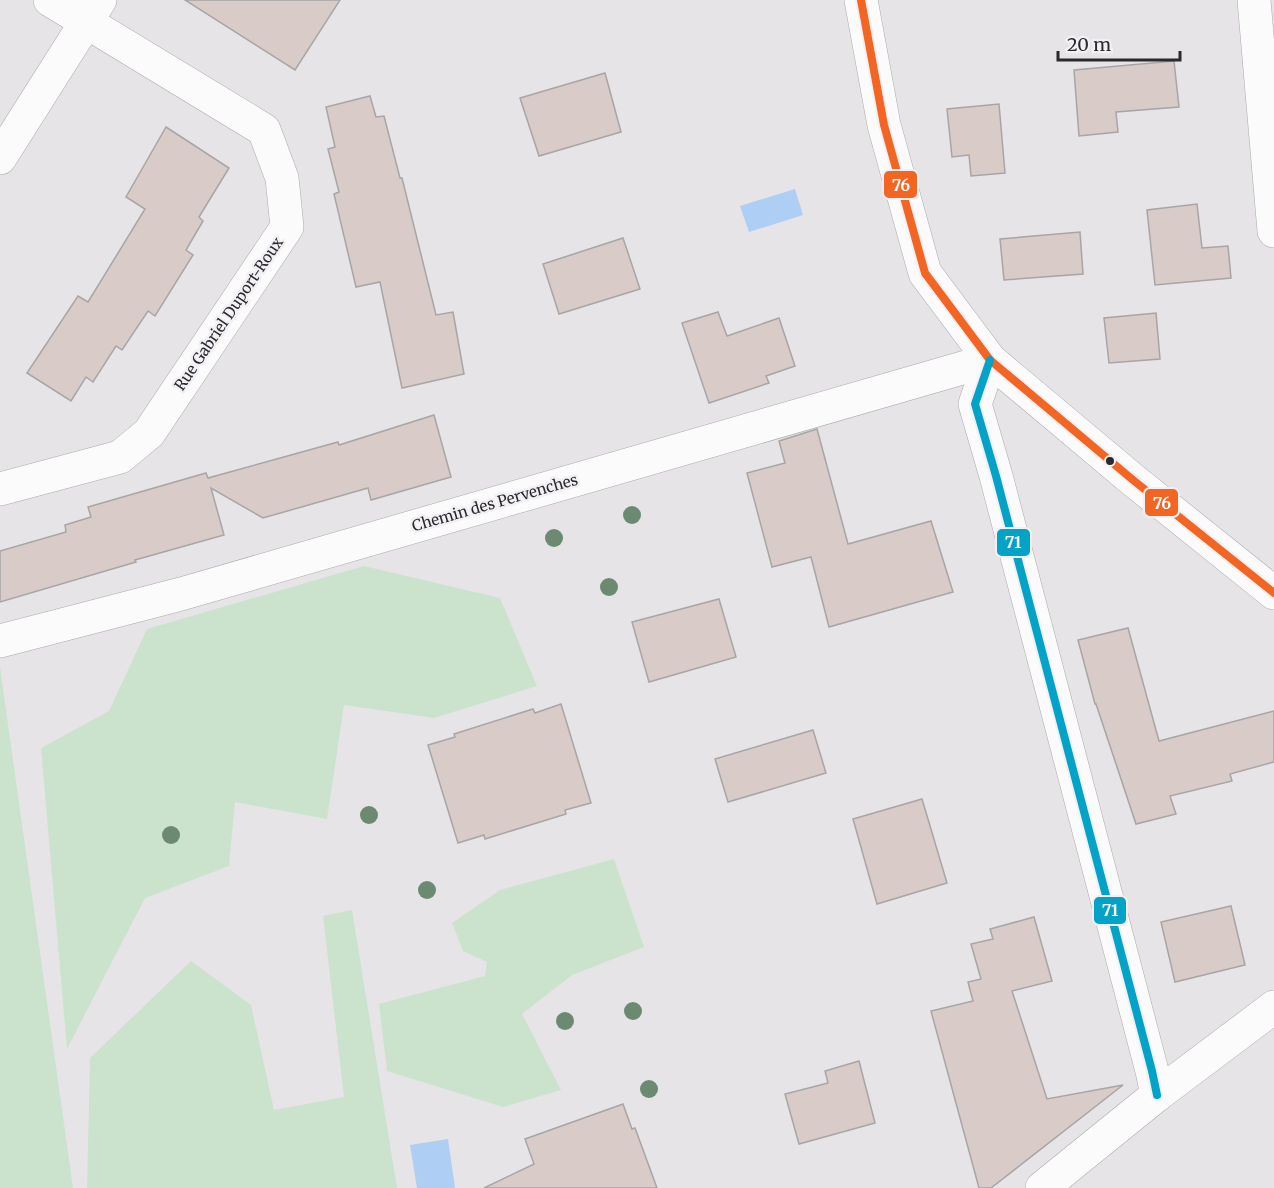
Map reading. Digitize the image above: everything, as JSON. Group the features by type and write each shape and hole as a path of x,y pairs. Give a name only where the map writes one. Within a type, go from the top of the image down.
{"street":[{"name":"Rue Gabriel Duport-Roux","path":"0,489 120,457 149,433 287,227 282,178 264,130 93,11 50,0"},
{"path":"861,0 884,125 925,273 990,360 1133,480 1272,587"},
{"path":"1254,0 1266,41 1274,231"},
{"path":"0,158 93,11"},
{"path":"990,360 975,404 996,476 1157,1095"},
{"name":"Chemin des Pervenches","path":"0,641 181,594 990,360"},
{"path":"1042,1188 1157,1095 1274,1007"}],"green space":[{"path":"364,566 500,598 537,686 434,718 344,705 327,819 235,802 229,866 145,898 67,1049 41,748 109,711 147,629"},
{"path":"0,667 73,1188 0,1188"},
{"path":"614,859 644,947 572,975 522,1014 561,1090 503,1107 387,1071 379,1004 485,976 487,962 463,951 452,923 500,890"},
{"path":"352,910 397,1188 87,1188 90,1058 191,961 251,1005 274,1110 344,1097 323,916"}],"water":[{"path":"795,189 803,215 749,232 740,206"},
{"path":"448,1139 455,1188 417,1188 410,1145"}],"building":[{"path":"185,0 340,0 295,70"},
{"path":"1174,61 1179,107 1116,112 1118,132 1079,136 1074,70"},
{"path":"605,73 621,132 539,156 520,98"},
{"path":"370,96 376,117 384,116 436,315 453,312 464,374 402,388 380,282 356,287 334,194 339,192 328,149 335,147 326,107"},
{"path":"999,104 1005,173 971,176 969,155 952,157 947,109"},
{"path":"166,127 229,168 199,217 203,221 186,250 193,255 155,316 148,311 122,350 116,346 93,382 86,377 71,401 27,373 78,296 88,302 145,209 126,197"},
{"path":"1197,204 1202,248 1228,246 1231,278 1155,285 1147,210"},
{"path":"1080,232 1083,274 1004,280 1000,239"},
{"path":"623,238 640,289 559,314 543,264"},
{"path":"718,312 727,336 779,318 795,366 766,376 769,383 709,403 682,323"},
{"path":"1156,313 1160,359 1109,363 1104,318"},
{"path":"434,415 451,477 371,500 368,488 263,518 211,488 224,535 0,602 0,551 66,532 65,525 91,517 88,507 206,473 208,478 338,442 339,445"},
{"path":"817,429 848,544 931,521 953,592 829,627 811,557 772,567 747,473 785,463 779,441"},
{"path":"719,599 736,657 649,682 632,622"},
{"path":"1128,628 1159,741 1274,711 1274,762 1230,774 1232,781 1170,796 1176,814 1136,824 1095,704 1078,640"},
{"path":"561,704 591,803 565,810 566,814 485,839 484,835 458,843 428,745 455,737 454,734 533,709 535,713"},
{"path":"813,730 826,773 728,802 715,759"},
{"path":"922,799 947,883 877,904 853,819"},
{"path":"1231,906 1245,965 1175,982 1161,922"},
{"path":"1034,917 1052,981 1012,991 1047,1099 1123,1085 991,1188 979,1188 931,1011 973,1001 968,982 981,979 971,944 993,939 990,929"},
{"path":"859,1061 875,1123 799,1144 785,1094 828,1083 825,1071"},
{"path":"623,1104 632,1129 635,1128 657,1188 484,1188 534,1164 525,1139"}],"transit line":[{"name":"76","path":"861,0 884,125 925,273 990,360 1133,480 1274,593"},
{"name":"71","path":"990,360 975,404 996,476 1157,1095"}]}
